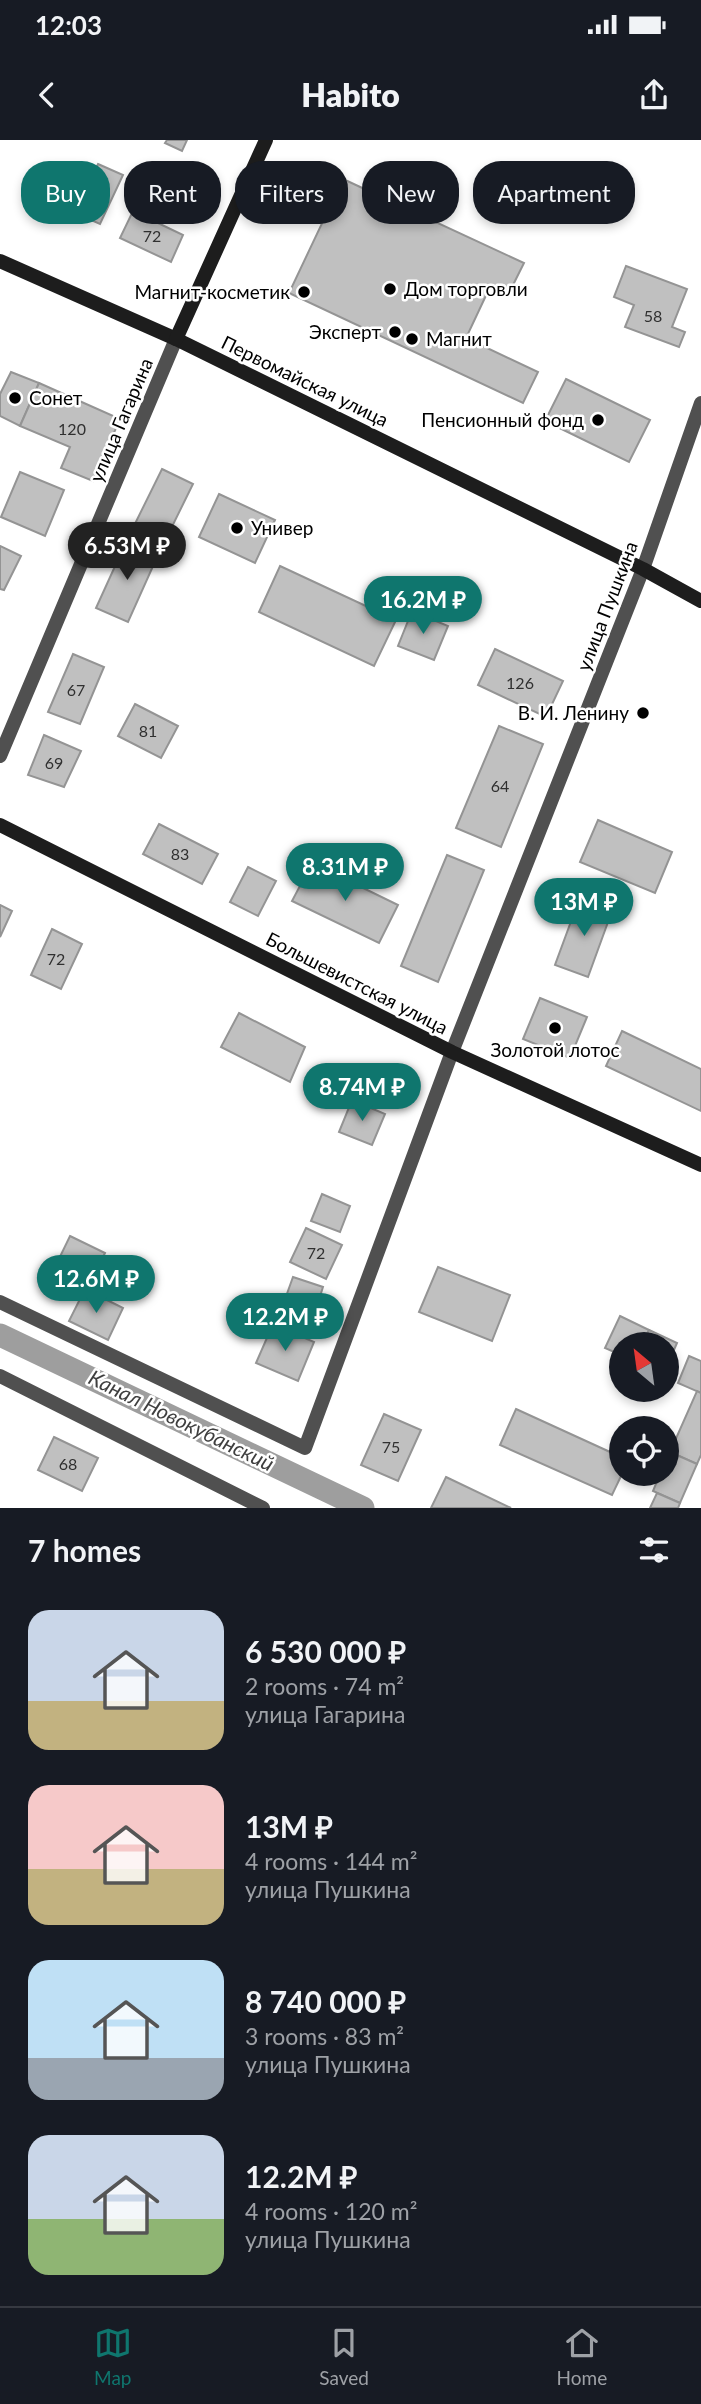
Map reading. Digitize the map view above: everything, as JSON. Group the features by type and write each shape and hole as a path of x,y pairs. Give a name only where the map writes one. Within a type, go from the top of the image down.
{"street":[{"name":"улица Гагарина","path":"0,756 176,339 266,140"},
{"name":"Первомайская улица","path":"0,261 176,339 643,569 701,601"},
{"name":"улица Пушкина","path":"0,1302 305,1448 452,1052 643,569 701,403"},
{"name":"Большевистская улица","path":"0,825 452,1052 701,1165"},
{"path":"0,1376 263,1508"}],"building":[{"path":"167,140 187,140 182,151 165,143"},
{"path":"110,169 123,175 110,203"},
{"name":"Дом торговли","path":"348,181 362,188 362,224 440,224 524,263 510,291 490,287 466,338 538,372 523,403 289,293 322,224 348,224"},
{"path":"127,224 160,224 183,235 171,262 120,238"},
{"path":"626,266 687,289 672,327 685,332 679,347 625,327 634,305 614,297"},
{"path":"11,372 39,383 20,426 0,416 0,394"},
{"name":"Пенсионный фонд","path":"566,379 650,420 629,462 545,421"},
{"path":"39,383 120,419 93,481 61,468 70,447 20,426"},
{"path":"162,469 193,484 158,555 126,542"},
{"path":"20,472 64,490 45,536 1,517"},
{"name":"Универ","path":"219,494 275,520 255,563 199,537"},
{"path":"126,542 158,555 128,622 96,608"},
{"path":"0,546 21,556 4,590 0,589"},
{"path":"280,566 396,620 374,666 259,612"},
{"path":"412,611 448,626 434,660 398,646"},
{"path":"495,649 563,681 546,717 478,685"},
{"path":"73,654 104,667 80,724 48,712"},
{"path":"135,704 178,726 161,758 118,736"},
{"path":"499,726 543,744 501,847 456,828"},
{"path":"44,735 81,751 64,787 28,775"},
{"path":"598,820 672,852 655,893 580,862"},
{"path":"159,824 218,854 202,884 143,854"},
{"path":"447,855 484,870 438,982 401,966"},
{"path":"312,863 398,905 379,943 292,901"},
{"path":"248,867 276,881 258,916 230,902"},
{"path":"580,897 612,911 588,977 555,965"},
{"path":"0,905 12,911 0,937"},
{"path":"52,929 82,944 61,989 31,975"},
{"name":"Золотой лотос","path":"540,998 587,1017 570,1058 523,1039"},
{"path":"239,1013 305,1047 290,1082 221,1047"},
{"path":"622,1031 701,1069 701,1111 606,1066"},
{"path":"352,1100 385,1114 372,1145 339,1132"},
{"path":"322,1194 350,1206 340,1232 311,1221"},
{"path":"306,1228 342,1245 326,1279 290,1262"},
{"path":"70,1236 105,1253 90,1283 55,1267"},
{"path":"438,1267 510,1295 492,1341 419,1312"},
{"path":"293,1277 323,1287 315,1312 284,1302"},
{"path":"85,1289 123,1308 108,1340 69,1321"},
{"path":"620,1316 649,1330 648,1332 612,1332"},
{"path":"273,1324 314,1342 298,1381 256,1363"},
{"path":"689,1356 701,1361 701,1393 679,1383"},
{"path":"697,1391 701,1393 701,1455 697,1464 679,1456 679,1432"},
{"path":"516,1409 609,1452 609,1486 616,1486 612,1495 500,1445"},
{"path":"384,1414 421,1430 398,1481 361,1465"},
{"path":"54,1437 98,1458 82,1491 38,1470"},
{"path":"679,1456 697,1464 680,1503 653,1491 655,1486 679,1486"},
{"path":"446,1477 511,1508 431,1508"},
{"path":"657,1493 680,1503 678,1508 650,1508"}],"waterway":[{"name":"Канал Новокубанский","path":"0,1335 363,1508"}],"place":[{"name":"Дом торговли","path":"390,289"},
{"name":"Магнит-косметик","path":"304,292"},
{"name":"Эксперт","path":"395,332"},
{"name":"Магнит","path":"412,339"},
{"name":"Сонет","path":"15,398"},
{"name":"Пенсионный фонд","path":"598,420"},
{"name":"Универ","path":"237,528"},
{"name":"В. И. Ленину","path":"643,713"},
{"name":"Золотой лотос","path":"555,1028"}]}
